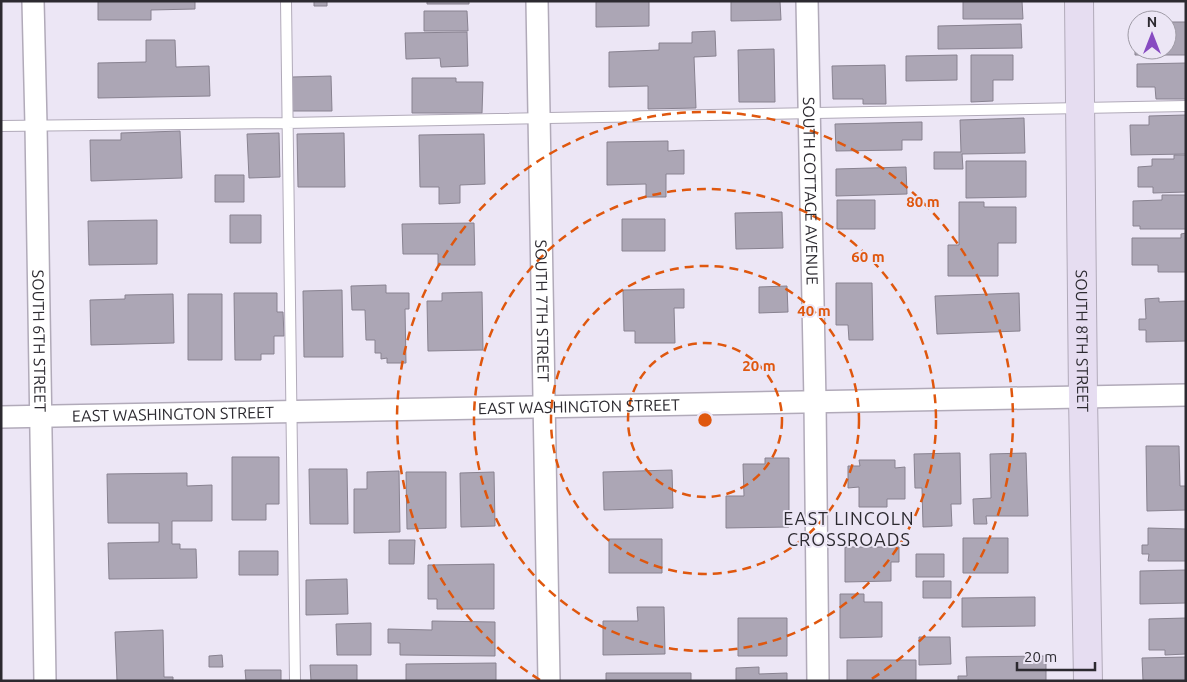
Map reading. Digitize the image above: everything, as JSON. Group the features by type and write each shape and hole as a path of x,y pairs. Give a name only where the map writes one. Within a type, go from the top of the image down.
{"main road":[{"name":"SOUTH 8TH STREET","path":"1079,1 1088,681"}],"street":[{"name":"SOUTH 6TH STREET","path":"33,1 45,681"},
{"name":"SOUTH 7TH STREET","path":"537,1 549,681"},
{"name":"SOUTH COTTAGE AVENUE","path":"807,1 815,402 818,681"},
{"name":"EAST WASHINGTON STREET","path":"1,417 1186,396"}],"lane":[{"path":"286,1 295,681"},
{"path":"1,126 287,123 1186,106"}],"building":[{"path":"98,1 195,1 195,9 151,10 151,20 98,20"},
{"path":"314,1 327,1 327,6 314,6"},
{"path":"427,1 469,1 469,4 427,4"},
{"path":"596,1 649,1 649,26 596,27"},
{"path":"731,1 780,1 781,20 731,21"},
{"path":"963,1 1022,1 1023,19 963,19"},
{"path":"424,11 467,11 468,31 424,31"},
{"path":"1177,22 1186,22 1186,55 1177,55"},
{"path":"1021,24 1022,48 938,49 938,26"},
{"path":"715,31 716,56 694,57 696,108 648,109 648,86 609,87 609,52 659,50 659,43 692,43 692,32"},
{"path":"467,32 468,66 441,67 440,58 406,59 405,33"},
{"path":"146,40 175,40 176,67 209,66 210,96 98,98 98,63 146,62"},
{"path":"774,49 775,102 739,102 738,50"},
{"path":"957,55 957,80 906,81 906,56"},
{"path":"971,55 1013,55 1013,80 993,80 993,101 971,102"},
{"path":"1186,63 1186,99 1156,99 1155,87 1137,87 1137,64"},
{"path":"885,65 886,104 863,104 863,99 833,99 832,66"},
{"path":"331,76 332,111 292,111 292,77"},
{"path":"412,78 456,78 456,82 483,82 482,113 412,113"},
{"path":"1186,115 1186,154 1131,155 1130,125 1149,125 1149,116"},
{"path":"1024,118 1025,153 962,154 963,169 934,169 934,152 961,152 960,120"},
{"path":"922,122 922,140 902,140 902,150 836,151 835,124"},
{"path":"180,131 182,178 91,181 90,140 121,140 121,133"},
{"path":"279,133 280,177 249,178 247,134"},
{"path":"344,133 345,187 298,187 297,134"},
{"path":"484,134 485,184 460,185 460,203 439,204 439,187 420,187 419,135"},
{"path":"668,141 668,151 684,150 684,174 666,174 666,197 646,197 646,184 607,185 607,142"},
{"path":"1174,155 1186,155 1186,192 1153,193 1153,187 1138,187 1138,167 1152,166 1152,159 1174,159"},
{"path":"966,161 1026,161 1026,197 966,198"},
{"path":"906,167 907,194 836,196 836,169"},
{"path":"215,175 244,175 244,202 215,202"},
{"path":"1162,195 1186,195 1186,229 1140,229 1140,226 1133,226 1133,201 1162,200"},
{"path":"837,200 875,200 875,229 837,229"},
{"path":"959,202 984,202 984,207 1016,207 1016,243 998,243 998,276 948,276 948,245 959,245"},
{"path":"782,212 783,248 736,249 735,213"},
{"path":"230,215 261,215 261,243 230,243"},
{"path":"622,219 665,219 665,251 622,251"},
{"path":"157,220 157,264 89,265 88,221"},
{"path":"474,223 475,265 438,265 438,254 403,254 402,224"},
{"path":"1186,233 1186,272 1158,272 1158,265 1132,265 1132,238 1181,238 1181,234"},
{"path":"836,283 872,283 873,340 849,340 848,325 836,325"},
{"path":"386,285 386,293 409,293 409,309 405,309 406,363 387,363 387,358 381,359 381,353 375,353 375,340 366,340 365,310 352,310 351,286"},
{"path":"787,286 788,312 759,313 759,287"},
{"path":"684,289 684,308 674,308 675,343 635,343 635,331 624,331 623,290"},
{"path":"342,290 343,357 304,357 303,291"},
{"path":"482,292 483,350 428,351 427,301 442,301 442,293"},
{"path":"234,293 277,293 277,312 283,312 284,336 274,336 274,354 261,354 261,360 235,360"},
{"path":"1019,293 1020,331 937,334 935,296"},
{"path":"173,294 174,343 91,345 90,300 125,299 125,295"},
{"path":"188,294 222,294 222,360 188,360"},
{"path":"1159,298 1159,302 1186,301 1186,341 1146,342 1146,330 1139,330 1139,319 1146,319 1145,299"},
{"path":"1146,446 1179,446 1180,486 1186,486 1186,510 1147,511"},
{"path":"960,453 961,504 951,504 952,526 923,527 922,488 915,488 914,454"},
{"path":"1026,453 1028,516 986,516 987,524 974,524 973,499 991,498 990,454"},
{"path":"232,457 279,457 279,504 266,504 266,520 232,520"},
{"path":"765,458 789,458 789,527 726,528 726,496 744,496 743,464 765,464"},
{"path":"859,460 895,460 895,468 905,467 905,499 887,499 887,507 859,507 859,487 848,488 848,466 860,466"},
{"path":"309,469 347,469 348,524 310,524"},
{"path":"672,470 673,508 604,510 603,472"},
{"path":"399,471 400,532 354,533 354,489 367,489 367,472"},
{"path":"406,472 446,472 446,528 407,529"},
{"path":"494,472 495,526 461,527 460,473"},
{"path":"187,473 187,486 212,485 212,521 172,521 172,544 180,544 180,549 196,549 197,578 109,579 108,543 159,542 159,523 108,523 107,474"},
{"path":"1148,528 1186,529 1186,561 1148,561 1149,554 1142,554 1142,545 1148,545"},
{"path":"963,538 1008,538 1008,573 963,573"},
{"path":"609,539 662,539 662,573 609,573"},
{"path":"389,540 415,540 414,564 389,564"},
{"path":"845,547 899,547 899,562 891,562 891,581 845,582"},
{"path":"239,551 278,551 278,575 239,575"},
{"path":"916,554 944,554 944,577 916,577"},
{"path":"494,564 494,609 437,609 437,599 428,599 428,565"},
{"path":"1186,570 1186,603 1140,604 1140,571"},
{"path":"347,579 348,614 306,615 306,580"},
{"path":"923,581 951,581 951,598 923,598"},
{"path":"840,594 864,594 864,602 882,602 882,637 840,638"},
{"path":"1035,597 1035,626 962,627 962,598"},
{"path":"637,607 664,607 665,654 603,655 603,621 638,621"},
{"path":"738,618 787,618 787,656 738,656"},
{"path":"1186,618 1186,654 1165,655 1165,650 1149,650 1149,619"},
{"path":"432,621 495,622 495,656 400,655 400,643 388,643 388,629 432,630"},
{"path":"371,623 371,655 337,655 336,624"},
{"path":"163,630 164,677 173,677 173,681 117,681 115,632"},
{"path":"919,637 950,637 951,664 919,665"},
{"path":"222,655 223,667 209,667 209,656"},
{"path":"1046,656 1046,681 958,681 958,676 967,676 966,657"},
{"path":"1186,657 1186,681 1143,681 1142,658"},
{"path":"847,660 916,660 916,681 847,681"},
{"path":"496,663 496,681 406,681 406,664"},
{"path":"310,665 357,665 357,681 311,681"},
{"path":"759,667 759,674 787,673 787,681 736,681 736,668"},
{"path":"245,670 281,670 281,681 246,681"},
{"path":"606,673 691,673 691,681 606,681"}],"district":[{"name":"EAST LINCOLN CROSSROADS","path":"849,529"}]}
